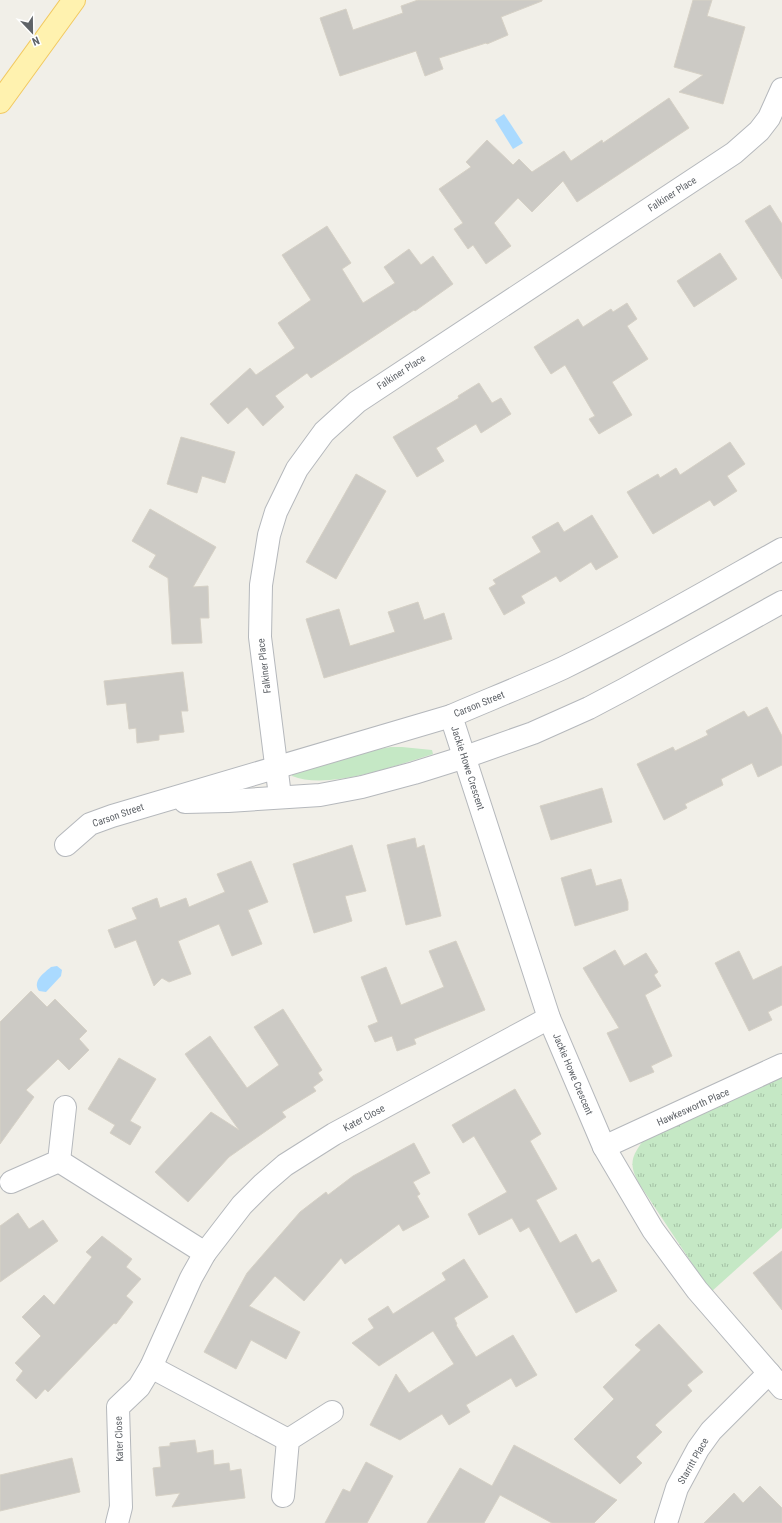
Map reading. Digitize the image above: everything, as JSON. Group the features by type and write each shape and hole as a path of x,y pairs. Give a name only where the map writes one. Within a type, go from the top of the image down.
{"main road":[{"path":"0,102 74,0"}],"street":[{"name":"Falkiner Place","path":"280,796 260,637 261,585 269,535 276,512 297,469 324,432 356,402 734,153 759,131 769,118 782,89"},
{"name":"Carson Street","path":"66,845 90,824 154,803 451,716 563,668 673,610 782,549"},
{"name":"Carson Street","path":"154,803 228,801 280,796 320,795 362,787 414,774 533,733 589,708 782,602"},
{"name":"Jackie Howe Crescent","path":"451,716 549,1018 604,1147 653,1230 697,1290 776,1381"},
{"name":"Kater Close","path":"117,1523 121,1507 118,1407 139,1387 151,1367 191,1278 205,1253 242,1205 285,1165 334,1134 549,1018"},
{"name":"Hawkesworth Place","path":"604,1147 782,1065"},
{"path":"59,1161 65,1106"},
{"path":"59,1161 205,1253"},
{"path":"11,1182 59,1161"},
{"path":"151,1367 288,1440"},
{"name":"Starritt Place","path":"666,1523 677,1488 698,1449 711,1431 776,1381"},
{"path":"288,1440 332,1412"},
{"path":"283,1496 288,1440"}],"green space":[{"path":"391,747 432,750 433,754 382,770 343,779 307,780 292,776 293,772 373,750"},
{"path":"782,1076 782,1228 711,1292 640,1185 634,1172 632,1162 633,1157 643,1141"}],"water":[{"path":"504,114 523,143 513,149 495,120"},
{"path":"57,966 62,970 61,976 46,992 39,991 37,984 40,978 51,967"}],"building":[{"path":"418,0 542,1 501,17 508,35 487,44 486,43 439,58 443,69 425,76 416,51 340,76 320,18 346,9 353,30 403,13 401,6"},
{"path":"693,0 712,0 707,16 745,27 723,104 679,92 703,75 674,67"},
{"path":"669,98 689,128 577,202 563,181 532,212 518,198 494,223 511,246 486,264 473,245 468,249 454,229 463,223 439,189 471,167 466,162 487,140 513,165 519,159 532,172 564,151 571,161 602,140 603,143"},
{"path":"770,205 782,224 782,279 745,221"},
{"path":"327,226 351,263 342,269 363,303 395,283 384,267 409,249 421,265 433,256 453,284 415,311 414,310 311,378 307,373 275,396 284,407 263,426 247,407 228,424 210,404 250,368 256,375 295,348 278,323 311,300 282,255"},
{"path":"720,253 737,279 694,307 677,281"},
{"path":"627,303 637,319 627,326 648,359 612,382 632,415 599,434 589,419 595,416 565,365 551,374 534,347 578,319 583,327 611,309 613,312"},
{"path":"479,383 492,403 501,398 511,414 481,433 476,424 436,448 444,461 417,477 393,437 459,398 458,396"},
{"path":"181,437 235,452 225,483 202,476 197,493 167,484"},
{"path":"730,442 745,464 727,476 737,491 714,506 710,500 653,534 627,492 658,474 660,478 676,468 680,475"},
{"path":"356,474 386,491 336,579 306,562"},
{"path":"150,509 216,547 193,587 208,586 209,618 200,618 202,643 172,644 168,578 149,567 156,555 132,541"},
{"path":"592,515 618,557 596,570 591,562 560,582 556,576 521,596 525,603 504,615 489,588 496,584 493,580 541,552 532,537 558,522 564,532"},
{"path":"418,602 424,620 444,613 452,639 324,678 306,619 339,609 350,646 395,632 388,612"},
{"path":"183,672 188,711 181,711 184,732 159,735 159,740 137,743 136,728 129,729 126,703 107,705 104,681"},
{"path":"767,707 782,736 782,765 758,777 752,763 721,779 723,785 685,804 687,808 664,820 637,764 673,747 675,751 708,735 706,731 744,711 748,717"},
{"path":"602,788 612,822 551,840 540,806"},
{"path":"415,838 417,848 424,845 441,916 406,925 387,845"},
{"path":"352,845 366,891 345,896 352,921 314,933 293,864"},
{"path":"251,861 268,902 248,910 262,944 232,956 219,924 178,941 191,974 169,982 162,978 154,986 136,940 115,948 108,930 137,919 132,908 157,898 160,908 186,898 189,907 225,892 217,874"},
{"path":"591,869 596,886 621,879 628,902 628,910 575,926 561,878"},
{"path":"456,941 485,1010 414,1039 416,1044 397,1051 392,1036 375,1042 368,1026 378,1022 361,977 386,967 401,1005 444,987 429,951"},
{"path":"615,950 624,966 646,953 658,972 654,975 661,986 645,995 672,1056 651,1066 654,1072 630,1082 607,1033 619,1028 583,968"},
{"path":"739,951 753,980 782,966 782,1005 768,1012 772,1020 749,1031 715,963"},
{"path":"31,991 47,1007 55,999 87,1031 79,1039 89,1050 69,1070 58,1059 26,1090 34,1097 0,1144 0,1022"},
{"path":"283,1009 322,1070 318,1073 323,1080 313,1087 316,1091 282,1112 286,1117 229,1157 188,1202 155,1172 211,1112 239,1130 185,1054 210,1036 247,1088 279,1065 254,1027"},
{"path":"119,1058 156,1079 130,1121 141,1127 130,1145 110,1133 115,1125 88,1109"},
{"path":"515,1089 541,1134 530,1141 557,1189 536,1200 560,1243 576,1234 592,1263 599,1259 617,1291 576,1313 529,1227 520,1232 512,1218 479,1235 468,1214 507,1192 474,1136 463,1143 452,1125"},
{"path":"414,1143 430,1173 413,1182 420,1194 417,1196 429,1217 403,1231 399,1224 345,1264 341,1258 304,1301 275,1276 249,1306 300,1332 286,1359 251,1340 236,1369 204,1352 247,1273 300,1212 326,1192 328,1195 353,1176"},
{"path":"18,1213 29,1229 43,1220 58,1241 0,1282 0,1226"},
{"path":"102,1236 132,1259 126,1267 141,1279 126,1296 133,1302 116,1324 114,1323 48,1392 45,1389 36,1399 16,1380 23,1371 15,1363 41,1336 22,1317 44,1295 54,1305 92,1257 86,1252"},
{"path":"782,1251 782,1310 753,1273"},
{"path":"464,1259 488,1297 454,1318 457,1324 456,1325 476,1357 513,1335 537,1375 516,1387 511,1378 466,1405 470,1412 449,1425 442,1414 400,1440 370,1425 396,1374 409,1393 454,1364 433,1331 379,1366 352,1343 374,1328 368,1319 388,1306 393,1314 446,1280 442,1273"},
{"path":"659,1324 703,1372 687,1385 692,1391 655,1425 662,1432 636,1457 642,1463 620,1484 574,1439 614,1399 603,1387 641,1350 635,1345"},
{"path":"195,1440 197,1453 213,1450 214,1465 229,1463 230,1471 241,1469 245,1498 172,1507 180,1493 156,1496 153,1468 161,1467 159,1447 170,1446 170,1443"},
{"path":"514,1445 617,1500 594,1523 552,1523 500,1495 484,1523 427,1523 460,1468 492,1486"},
{"path":"72,1458 80,1492 0,1511 0,1475"},
{"path":"366,1462 393,1476 367,1523 325,1523 343,1489 350,1492"},
{"path":"760,1486 782,1508 782,1523 704,1523 734,1493 743,1503"}]}
